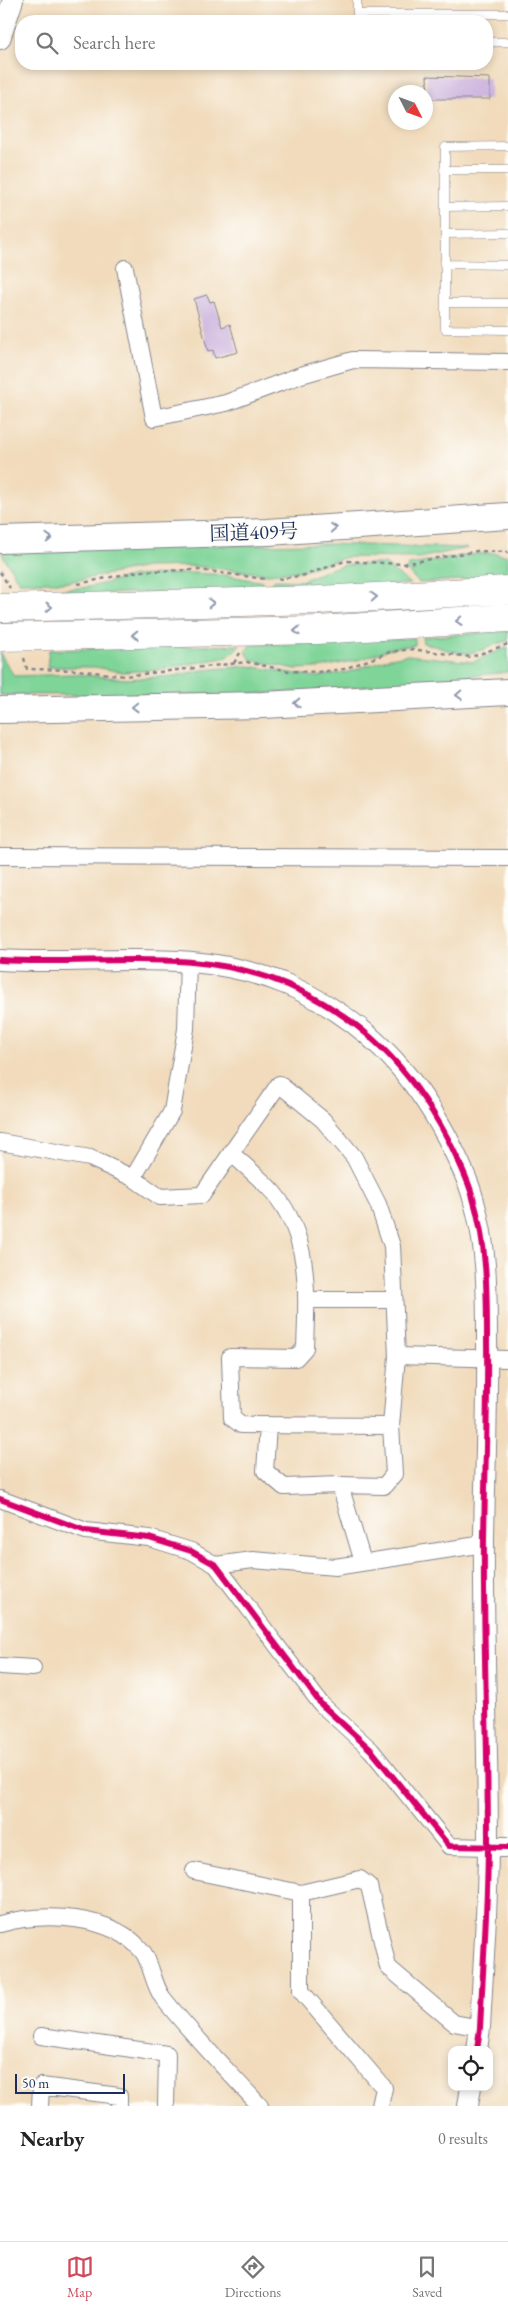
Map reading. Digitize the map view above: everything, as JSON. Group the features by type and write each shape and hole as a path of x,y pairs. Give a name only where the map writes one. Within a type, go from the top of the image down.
{"highway":[{"name":"国道409号","path":"0,540 268,532 508,516"},
{"path":"7,597 318,600 508,590"},
{"path":"0,637 317,630 508,618"},
{"path":"0,710 263,705 508,692"}],"street":[{"path":"0,40 7,7"},
{"path":"125,268 154,418 226,403 301,374 353,360 508,362"},
{"path":"0,856 508,858"},
{"path":"0,960 27,962 142,958 188,960 238,970 287,985 329,1007 369,1035 406,1072 431,1107 454,1151 473,1196 482,1237 486,1281 487,1359 484,1544 488,1847 480,2028 478,2046"},
{"path":"133,1178 172,1111 186,1029 188,960"},
{"path":"0,1142 90,1158 133,1178 160,1197 202,1195 279,1084 323,1120 354,1157 378,1204 392,1246 396,1356 391,1426 394,1474 384,1486 284,1487 265,1470 268,1424"},
{"path":"231,1153 273,1193 293,1222 304,1254 307,1300 305,1348 296,1358 230,1357 232,1418 242,1425 391,1426"},
{"path":"307,1300 393,1300"},
{"path":"396,1356 508,1359"},
{"path":"340,1486 363,1562"},
{"path":"0,1499 86,1531 149,1538 191,1551 216,1566 321,1704 371,1750 450,1846 508,1847"},
{"path":"216,1566 253,1560 335,1567 484,1544"},
{"path":"0,1666 32,1668"},
{"path":"194,1871 301,1893 360,1879 370,1886 388,1967 454,2023 480,2028"},
{"path":"301,1893 301,1991 384,2088 380,2106"},
{"path":"0,1924 43,1918 84,1920 110,1927 131,1940 144,1954 161,1996 260,2106"},
{"path":"41,2036 167,2054 166,2106"},
{"path":"40,2106 41,2086 119,2096 119,2106"},
{"path":"468,2106 470,2091"}],"lane":[{"path":"357,0 357,15"},
{"path":"470,15 508,14"},
{"path":"493,42 508,42"},
{"path":"508,146 445,147 444,170 445,329 508,330"},
{"path":"444,170 508,170"},
{"path":"445,207 508,206"},
{"path":"445,234 508,234"},
{"path":"444,264 508,264"},
{"path":"445,303 508,303"}],"path":[{"path":"72,584 140,571 199,570 270,580 305,575 346,561 403,564 477,551 508,552"},
{"path":"0,572 7,597 19,588"},
{"path":"23,651 27,669 78,670 125,676 246,662 289,671 318,672 344,669 390,652 411,649 472,657 508,644"}],"green space":[{"path":"327,544 468,548 419,558 347,557 300,571 268,574 193,566 146,567 68,582 19,582 2,554 4,548"},
{"path":"493,553 508,556 508,576 419,583 406,569 409,565"},
{"path":"385,564 410,584 269,591 271,583 275,580 302,581 326,570 345,565"},
{"path":"195,573 225,575 263,582 260,590 45,595 46,591 89,587 134,576"},
{"path":"508,631 508,641 482,650 465,653 458,653 423,643 422,637"},
{"path":"415,638 415,645 392,648 362,659 319,668 296,669 251,660 246,652 250,645"},
{"path":"240,645 228,657 157,670 122,672 95,667 47,667 49,650"},
{"path":"508,647 508,672 391,684 239,694 0,695 0,653 14,676 74,674 127,679 173,676 203,670 248,666 316,677 349,672 390,658 408,655 473,662"}],"building":[{"path":"427,76 490,78 490,99 433,99 433,85 427,85"},
{"path":"207,295 210,302 214,301 222,327 230,324 238,352 215,358 213,350 208,351 194,299"}],"cycle path":[{"path":"0,960 181,961 217,965 253,973 288,985 315,998 339,1013 362,1030 401,1068 434,1114 465,1176 478,1215 484,1250 487,1303 484,1576 488,1866 478,2046"},
{"path":"0,1499 86,1531 149,1538 191,1551 216,1565 321,1704 371,1750 449,1846 508,1847"}]}
